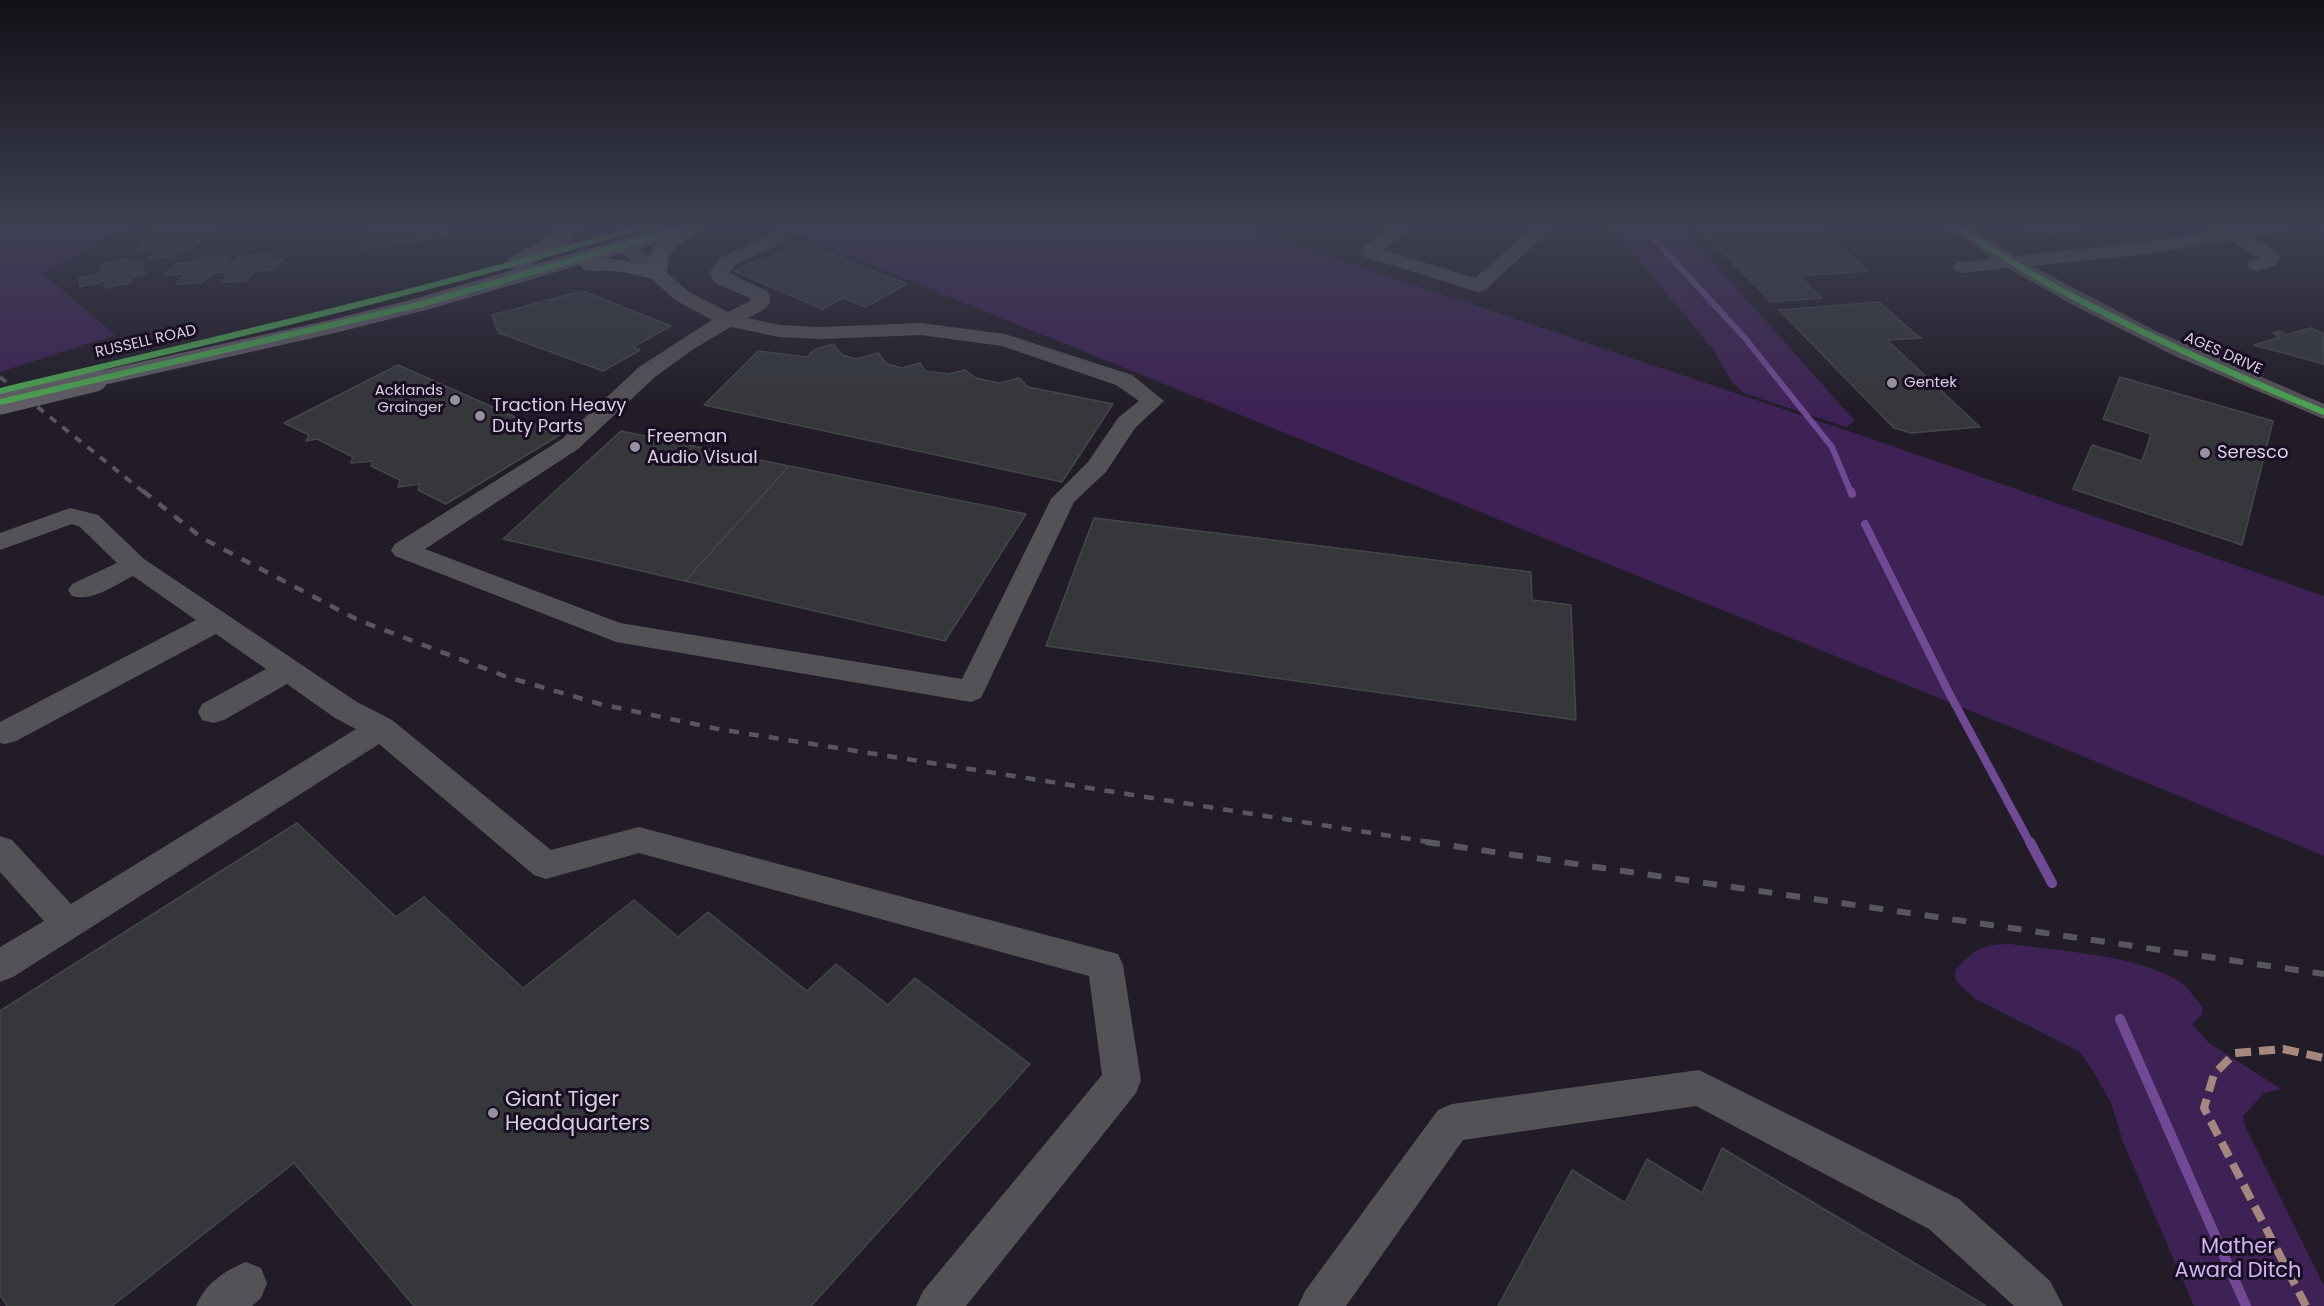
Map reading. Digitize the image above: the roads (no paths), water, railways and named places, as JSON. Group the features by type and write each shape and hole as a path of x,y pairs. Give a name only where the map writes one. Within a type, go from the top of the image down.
{"main road":[{"name":"RUSSELL ROAD","path":"0,402 93,374 426,288"},
{"name":"RUSSELL ROAD","path":"0,391 330,327 476,288"}],"street":[{"path":"673,288 682,296 727,320 779,331 821,333 921,329 1005,340 1124,380 1153,401 1126,423 1097,467 1063,498 971,691 616,632 404,550 570,444 648,372 727,320 760,304 760,295 743,288"},
{"name":"AGES DRIVE","path":"2058,288 2203,362 2324,412"},
{"path":"0,542 70,516 89,521 135,565 346,710 381,728 546,865 639,840 1106,965 1122,1080 938,1306"},
{"path":"82,590 135,565"},
{"path":"5,733 216,622"},
{"path":"213,712 288,670"},
{"path":"0,966 381,728"},
{"path":"0,849 68,924"},
{"path":"1320,1306 1452,1123 1699,1088 1944,1214 2035,1296 2041,1306"}],"waterway":[{"path":"1699,288 1744,337 1832,447 1851,493"},
{"path":"1865,524 1948,691 2030,843"},
{"path":"2030,842 2052,883"},
{"path":"2120,1019 2246,1306"}],"railway":[{"path":"0,377 145,493"},
{"path":"143,491 202,538 358,620 507,677 600,704 718,729 1435,843"},
{"path":"1426,842 2324,974"}],"place":[{"name":"Gentek","path":"1892,383"},
{"name":"Acklands Grainger","path":"455,400"},
{"name":"Traction Heavy Duty Parts","path":"480,416"},
{"name":"Freeman Audio Visual","path":"635,447"},
{"name":"Seresco","path":"2205,453"},
{"name":"Giant Tiger Headquarters","path":"493,1113"}],"park label":[{"name":"Mather Award Ditch","path":"2238,1260"}]}
